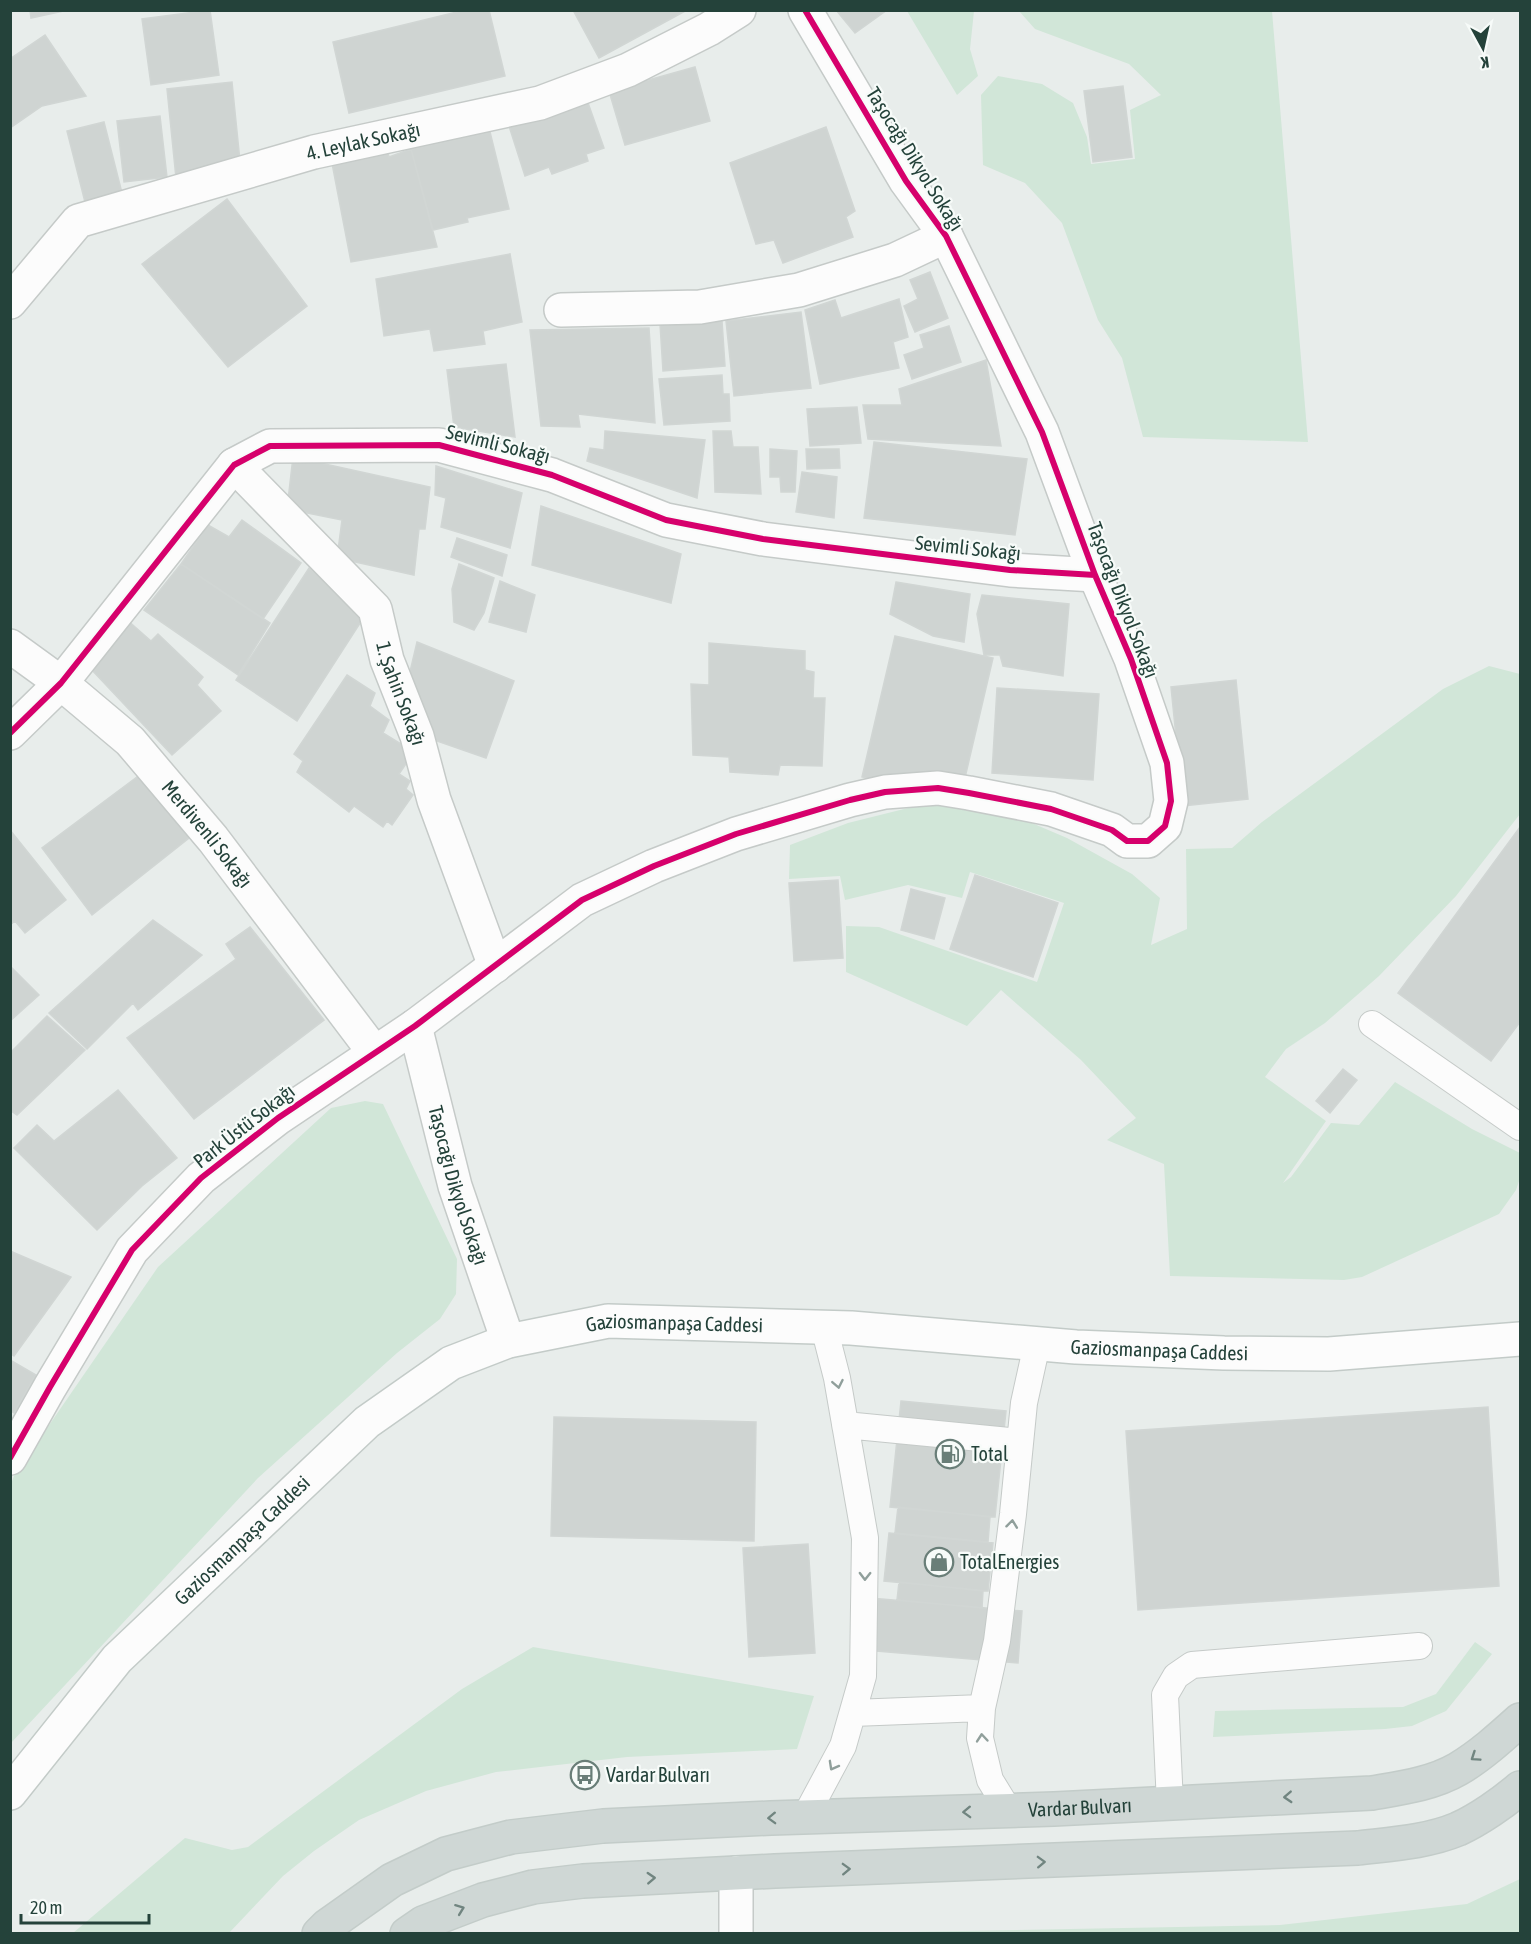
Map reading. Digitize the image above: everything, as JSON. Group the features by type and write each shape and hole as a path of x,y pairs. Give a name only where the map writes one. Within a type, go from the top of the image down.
{"main road":[{"name":"Vardar Bulvarı","path":"319,1934 392,1880 446,1854 511,1837 603,1826 1170,1804 1372,1793 1421,1784 1456,1771 1485,1751 1521,1720"},
{"path":"408,1934 423,1923 483,1900 533,1887 583,1881 1358,1848 1413,1841 1458,1829 1521,1788"}],"street":[{"name":"4. Leylak Sokağı","path":"10,302 78,221 314,152 540,103 628,70 709,29 739,10"},
{"name":"Taşocağı Dikyol Sokağı","path":"495,966 582,900 654,866 736,834 885,792 938,788 1051,809 1112,830 1127,841 1148,841 1165,826 1171,801 1167,763 1131,659 1095,575 1042,432 946,236 906,181 806,10"},
{"path":"561,310 700,307 799,291 895,260 946,236"},
{"name":"Sevimli Sokağı","path":"10,733 61,683 234,465 270,446 440,445 552,475 666,520 730,533 774,541 1010,570 1095,575"},
{"name":"1. Şahin Sokağı","path":"234,465 375,609 387,660 417,736 434,800 495,966"},
{"name":"Merdivenli Sokağı","path":"10,646 61,683 130,741 213,839 374,1052"},
{"name":"Park Üstü Sokağı","path":"10,1458 132,1250 201,1178 278,1118 415,1026 495,966"},
{"name":"Taşocağı Dikyol Sokağı","path":"415,1026 455,1186 508,1341"},
{"name":"Gaziosmanpaşa Caddesi","path":"10,1793 117,1659 367,1422 450,1364 508,1341 608,1321 824,1327 1037,1344 1224,1353 1329,1354 1521,1339"},
{"path":"736,1873 736,1934"}],"lane":[{"path":"1372,1024 1520,1127"},
{"path":"805,1817 843,1746 863,1676 865,1538 837,1378 824,1327"},
{"path":"1009,1810 990,1780 980,1738 982,1708 997,1641 1024,1402 1037,1344"},
{"path":"845,1425 1020,1442"},
{"path":"1170,1804 1166,1695 1176,1676 1192,1665 1419,1646"},
{"path":"853,1713 982,1708"}],"green space":[{"path":"907,11 974,11 970,49 978,76 957,95"},
{"path":"1019,11 1272,11 1308,442 1143,437 1122,358 1098,320 1062,223 1025,183 983,165 981,95 998,76 1042,84 1073,103 1087,137 1091,164 1135,159 1130,110 1161,95 1129,64 1035,29"},
{"path":"1489,666 1520,674 1520,814 1456,896 1379,976 1325,1023 1286,1049 1265,1077 1326,1121 1283,1183 1291,1177 1331,1123 1359,1125 1395,1082 1472,1129 1520,1153 1520,1178 1516,1190 1499,1214 1362,1277 1344,1280 1170,1276 1164,1164 1107,1140 1136,1118 1081,1060 1001,990 967,1026 846,972 846,926 879,927 1037,982 1064,903 970,872 962,898 908,885 845,900 840,876 789,879 790,845 848,823 932,802 1004,811 1067,838 1132,874 1160,898 1151,945 1187,929 1186,849 1232,848 1262,822 1443,689"},
{"path":"365,1101 383,1104 457,1259 456,1294 440,1319 397,1353 258,1478 11,1743 10,1486 14,1476 158,1267 331,1108"},
{"path":"1475,1642 1492,1654 1446,1711 1412,1726 1213,1737 1215,1711 1403,1707 1436,1694"},
{"path":"533,1647 814,1696 797,1749 627,1757 496,1772 426,1791 359,1820 314,1851 283,1876 229,1933 73,1933 185,1838 232,1850 248,1847 462,1689"},
{"path":"1520,1879 1520,1933 851,1933 1280,1925 1467,1904"}],"building":[{"path":"30,10 68,10 31,18"},
{"path":"210,10 219,75 151,85 142,19"},
{"path":"465,10 489,10 505,76 349,113 333,42"},
{"path":"573,10 687,10 599,58"},
{"path":"836,10 887,10 855,33"},
{"path":"45,35 86,96 42,106 10,128 10,59"},
{"path":"695,67 710,121 625,145 609,91"},
{"path":"232,82 241,171 176,178 167,89"},
{"path":"1123,86 1132,157 1093,162 1084,91"},
{"path":"587,100 604,148 586,154 588,161 552,174 549,167 525,176 509,126"},
{"path":"160,116 167,177 124,182 117,121"},
{"path":"104,122 122,193 85,202 67,131"},
{"path":"826,127 855,211 846,217 853,237 783,263 774,240 756,244 730,163"},
{"path":"490,132 509,209 467,218 468,222 433,230 411,149"},
{"path":"386,145 389,157 411,149 437,247 351,262 331,158"},
{"path":"227,199 307,306 228,367 142,264"},
{"path":"510,254 522,322 483,331 485,344 434,351 430,329 384,336 376,279"},
{"path":"930,272 948,318 915,332 904,306 918,299 910,280"},
{"path":"899,299 908,337 893,342 899,368 820,384 805,310 835,300 841,318"},
{"path":"801,312 811,388 734,396 726,321"},
{"path":"722,321 725,366 663,371 660,324"},
{"path":"949,326 961,362 912,379 904,355 924,348 920,335"},
{"path":"649,328 655,423 578,414 580,427 541,426 530,330"},
{"path":"986,360 1001,446 868,439 863,405 902,405 899,389"},
{"path":"506,364 515,437 454,427 447,370"},
{"path":"722,375 723,394 729,394 730,421 664,425 659,379"},
{"path":"857,407 861,443 810,446 807,409"},
{"path":"605,431 705,440 697,498 587,461 590,448 604,450"},
{"path":"713,431 731,431 733,447 758,447 761,494 715,492"},
{"path":"874,442 1027,459 1015,535 864,518"},
{"path":"770,449 797,451 795,492 781,492 780,477 770,477"},
{"path":"806,449 839,449 840,468 807,469"},
{"path":"293,457 430,487 425,529 419,529 414,575 337,558 342,520 287,509"},
{"path":"436,466 522,493 510,548 441,527 446,498 435,495"},
{"path":"802,472 837,477 834,518 796,512"},
{"path":"541,506 681,554 671,603 532,565"},
{"path":"242,520 301,563 263,619 181,564 208,525 229,537"},
{"path":"457,538 507,555 502,576 451,557"},
{"path":"181,564 270,623 238,675 144,610"},
{"path":"459,564 494,578 484,613 474,630 454,622 452,589"},
{"path":"309,568 366,614 297,721 236,680"},
{"path":"500,581 535,595 526,632 489,622"},
{"path":"896,582 970,594 964,642 933,636 890,614"},
{"path":"982,595 1069,604 1063,676 1003,666 1000,655 984,655 977,614"},
{"path":"126,619 151,641 158,634 203,677 197,685 221,711 172,755 89,667"},
{"path":"895,636 993,658 964,782 905,786 862,777"},
{"path":"417,642 514,681 486,758 431,739 405,693"},
{"path":"709,643 805,651 805,670 814,672 813,698 825,698 822,766 780,765 778,775 730,772 729,757 693,755 691,684 709,685"},
{"path":"347,675 375,693 370,706 389,720 383,733 414,752 399,774 410,781 406,789 413,795 392,825 387,821 383,827 354,806 349,812 297,772 303,761 294,754"},
{"path":"1236,680 1248,799 1183,806 1171,687"},
{"path":"997,688 1099,694 1093,780 992,773"},
{"path":"145,771 194,834 92,915 42,848"},
{"path":"1520,827 1520,1022 1491,1061 1398,993"},
{"path":"10,830 66,900 25,933 15,921 10,925"},
{"path":"975,875 1058,903 1033,977 950,949"},
{"path":"838,880 843,958 794,961 789,883"},
{"path":"911,889 945,898 934,939 901,930"},
{"path":"153,920 202,955 138,1010 133,1003 87,1049 49,1013"},
{"path":"250,927 324,1020 194,1119 127,1038 236,959 226,944"},
{"path":"10,966 39,995 10,1021"},
{"path":"47,1016 85,1050 17,1115 10,1110 10,1053"},
{"path":"1343,1069 1357,1080 1330,1113 1316,1101"},
{"path":"118,1090 177,1158 142,1186 97,1230 14,1148 37,1125 54,1141"},
{"path":"10,1251 71,1277 14,1356 10,1353"},
{"path":"10,1360 36,1375 14,1413 10,1410"},
{"path":"901,1401 1006,1411 995,1517 890,1507"},
{"path":"1488,1407 1499,1586 1138,1610 1126,1431"},
{"path":"554,1417 756,1422 754,1541 551,1536"},
{"path":"898,1507 990,1517 988,1542 895,1533"},
{"name":"TotalEnergies","path":"889,1533 993,1543 988,1591 884,1581"},
{"path":"808,1544 815,1653 749,1657 743,1548"},
{"path":"899,1582 983,1591 982,1608 897,1600"},
{"path":"870,1598 1022,1611 1018,1663 865,1650"}],"cycle path":[{"path":"10,1458 132,1250 201,1178 278,1118 415,1026 582,900 654,866 736,834 885,792 938,788 1051,809 1112,830 1127,841 1148,841 1165,826 1171,801 1167,763 1131,659 1095,575 1042,432 946,236 906,181 805,10"},
{"path":"10,733 61,683 234,465 270,446 439,445 552,475 666,520 763,539 1010,570 1095,575"}],"place":[{"name":"Total","path":"950,1454"},
{"name":"TotalEnergies","path":"939,1562"},
{"name":"Vardar Bulvarı","path":"585,1775"}]}
